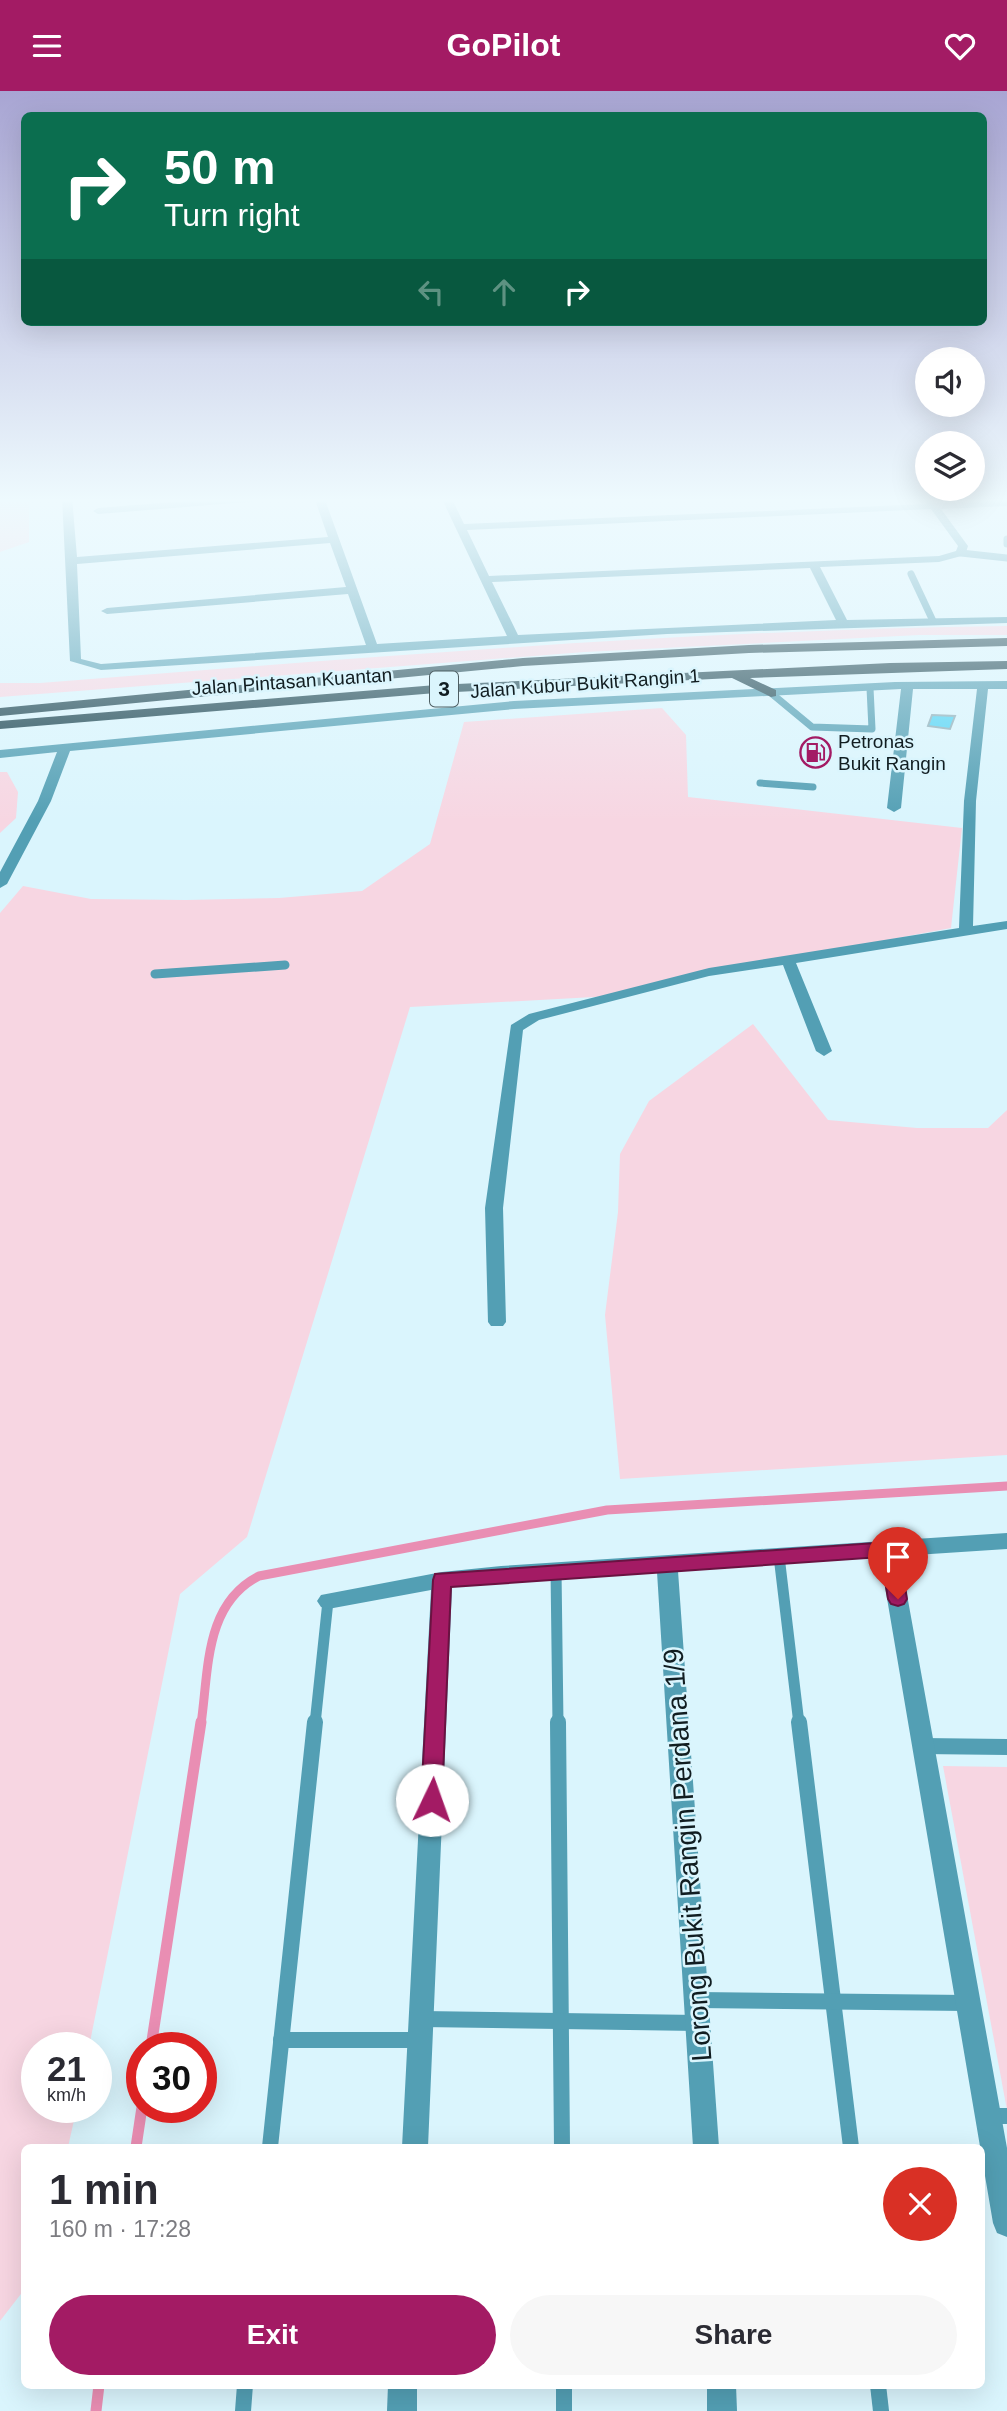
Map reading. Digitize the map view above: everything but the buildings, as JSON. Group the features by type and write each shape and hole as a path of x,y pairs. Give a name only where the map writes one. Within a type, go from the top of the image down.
{"highway":[{"name":"Jalan Pintasan Kuantan","path":"0,712 511,663 762,648 1007,642"},
{"path":"598,681 636,673 693,667 1007,658"},
{"name":"Jalan Pintasan Kuantan","path":"0,725 270,701 598,681 890,667 1007,665"},
{"path":"870,688 871,679 890,667"},
{"path":"733,674 771,692"}],"street":[{"path":"73,605 76,661 101,667 514,639 843,623 1007,620"},
{"path":"107,611 174,605"},
{"path":"358,605 372,647"},
{"path":"498,605 514,639"},
{"path":"834,605 843,623"},
{"path":"966,932 970,801 983,685"},
{"name":"Jalan Kubur Bukit Rangin 1","path":"0,754 514,705 682,695 1007,685"},
{"path":"894,809 907,686"},
{"path":"0,884 6,864 56,778 64,749"},
{"path":"497,1322 494,1208 516,1028 519,1024 534,1017 709,972 1007,925"},
{"path":"788,960 824,1051"},
{"path":"328,1601 442,1580 555,1570 890,1549 1006,1545"},
{"path":"890,1549 967,2003 998,2116 1007,2223"},
{"name":"Lorong Bukit Rangin Perdana 1/9","path":"667,1564 706,2144"},
{"path":"415,2144 442,1580"},
{"path":"402,2411 403,2389"},
{"path":"721,2389 722,2411"}],"lane":[{"path":"926,605 933,621"},
{"path":"771,692 812,727 872,729 870,688"},
{"path":"760,783 813,787"},
{"path":"155,974 285,965"},
{"path":"779,1556 850,2144"},
{"path":"555,1570 562,2144"},
{"path":"270,2144 328,1601"},
{"path":"922,1747 1007,1747"},
{"path":"281,2040 561,2023 834,2001 967,2003"},
{"path":"243,2411 245,2389"},
{"path":"564,2389 564,2411"},
{"path":"878,2389 881,2411"}],"shaded area":[{"path":"1007,626 1007,635 919,635 585,652 0,697 0,683 40,683 644,639"},
{"path":"662,708 686,735 688,797 962,828 951,928 742,967 630,995 410,1007 247,1537 180,1594 92,2032 21,2032 21,2123 73,2123 69,2144 21,2144 21,2294 0,2321 0,913 23,886 91,899 279,898 362,891 430,844 464,722"},
{"path":"0,772 7,772 18,792 16,818 0,833"},
{"path":"753,1024 828,1120 917,1128 988,1128 1007,1110 1007,1455 620,1479 605,1315 618,1212 620,1154 649,1101"},
{"path":"943,1766 1007,1767 1007,2110"}],"waterway":[{"path":"201,1724 208,1661 219,1621 228,1603 241,1588 259,1576 607,1510 1007,1486"},
{"path":"153,2032 201,1722"},
{"path":"136,2144 140,2123"},
{"path":"96,2411 99,2389"}],"place":[{"name":"Petronas Bukit Rangin","path":"815,752"}],"route":[{"path":"432,1800 442,1580 890,1549 898,1599"}]}
